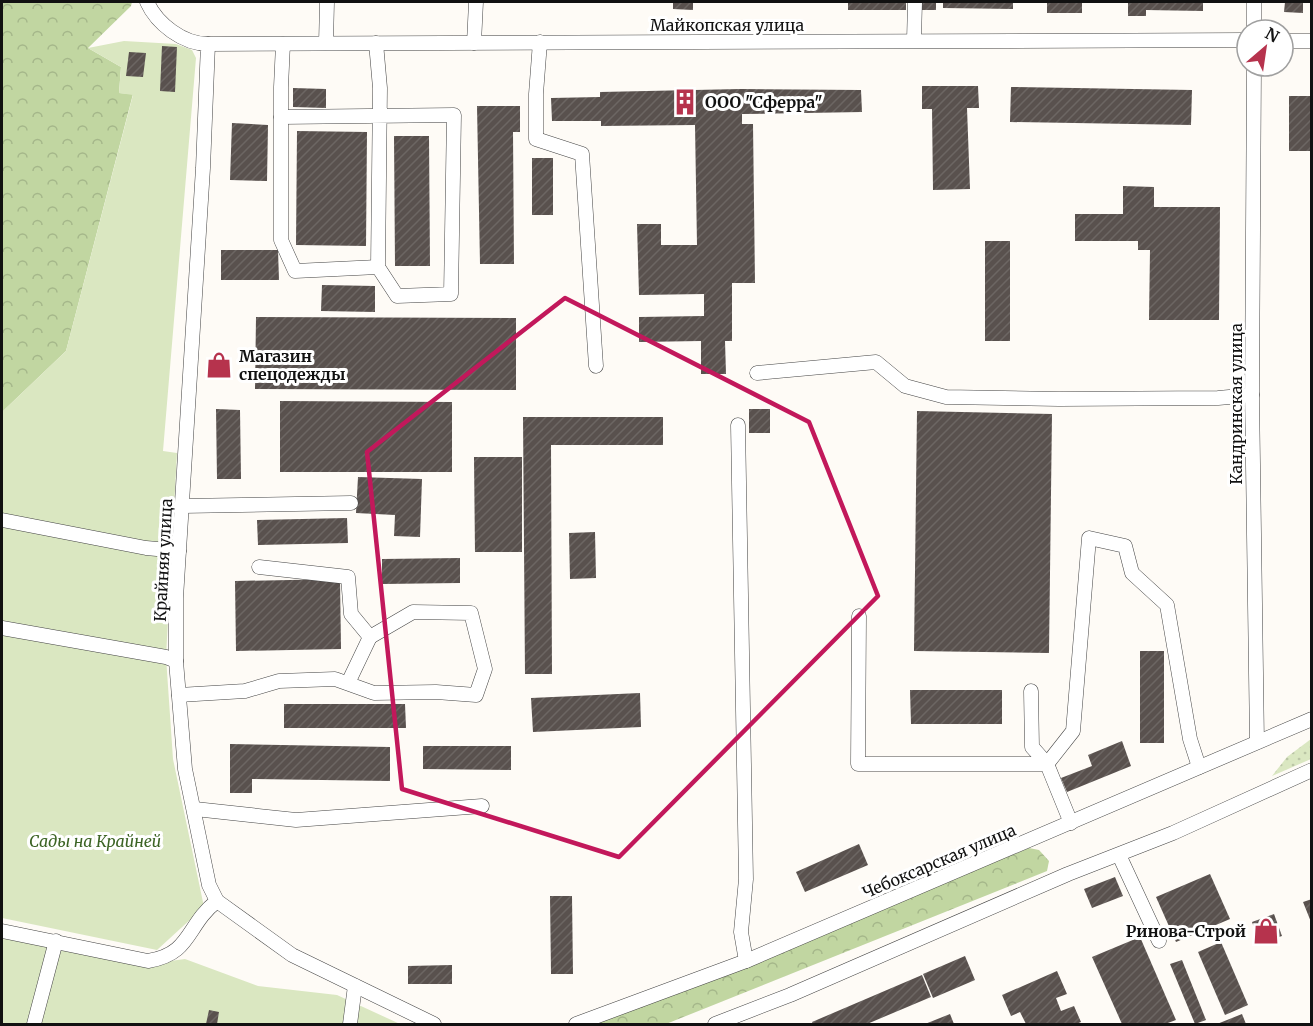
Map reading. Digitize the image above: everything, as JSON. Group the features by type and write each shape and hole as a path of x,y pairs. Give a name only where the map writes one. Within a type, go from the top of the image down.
{"street":[{"path":"147,2 164,26 198,44 208,44"},
{"path":"326,43 327,2"},
{"path":"474,43 476,2"},
{"path":"914,40 915,2"},
{"path":"1254,2 1254,18"},
{"name":"Майкопская улица","path":"208,44 1235,40"},
{"path":"1295,41 1311,41"},
{"path":"540,42 536,94 536,139 582,154 596,366"},
{"path":"281,117 380,116 454,115 451,294 397,296 378,267 380,116 380,88 376,43"},
{"name":"Крайняя улица","path":"208,44 203,168 179,551 176,661 185,769 209,885 217,900 239,919 292,955 435,1024"},
{"path":"283,44 281,240 295,271 378,267"},
{"name":"Кандринская улица","path":"1254,78 1251,395 1257,742"},
{"path":"757,373 876,362 905,386 946,397 1138,399 1218,398 1251,395"},
{"path":"738,426 746,879 741,932 746,961"},
{"path":"182,506 351,503"},
{"path":"2,520 146,548 179,551"},
{"path":"1047,764 1073,731 1089,538 1125,546 1132,573 1167,605 1190,739 1199,767"},
{"path":"259,567 348,577 351,614 370,637"},
{"path":"179,695 245,691 279,681 335,679 348,684 374,693 436,692 476,695 485,669 471,613 413,612 370,637 348,684"},
{"path":"859,616 858,764 1047,764"},
{"path":"2,628 166,657 176,661"},
{"path":"1031,691 1032,747 1047,764 1071,823"},
{"name":"Чебоксарская улица","path":"576,1024 746,961 1311,719"},
{"path":"715,1024 790,995 1068,874 1119,855 1311,770"},
{"path":"195,809 296,820 482,806"},
{"path":"1119,855 1159,941"},
{"path":"2,930 148,961 165,958 182,946 198,918 217,900"},
{"path":"34,1024 56,941"},
{"path":"350,1024 355,986"}],"highlighted area":[{"path":"565,298 809,422 878,596 619,857 402,789 367,452"}],"green space":[{"path":"2,2 132,2 131,6 88,48 121,67 119,93 133,94 66,351 2,412"},
{"name":"Сады на Крайней","path":"124,41 176,44 192,50 196,58 163,451 177,453 166,657 173,759 204,907 157,950 2,918 2,412 66,351 133,95 119,93 121,67 88,48"},
{"path":"1311,739 1311,759 1272,776 1287,757"},
{"path":"1029,848 1039,850 1049,861 1047,871 666,1024 587,1024"},
{"path":"2,931 141,965 185,959 258,986 337,995 400,1024 2,1024"}],"building":[{"path":"673,2 693,2 693,10 673,9"},
{"path":"848,2 906,2 906,10 848,10"},
{"path":"921,2 936,2 936,10 921,10"},
{"path":"943,2 1013,2 1013,9 943,8"},
{"path":"1047,2 1082,2 1082,13 1047,13"},
{"path":"1128,2 1203,2 1203,11 1146,10 1146,16 1128,16"},
{"path":"1285,2 1303,2 1303,13 1284,12"},
{"path":"162,46 177,47 175,92 160,91"},
{"path":"129,52 146,53 143,77 126,76"},
{"path":"922,86 978,86 979,108 967,108 970,189 933,190 932,109 922,109"},
{"path":"1011,87 1192,90 1191,125 1010,122"},
{"path":"293,88 326,89 326,108 293,107"},
{"path":"741,89 861,90 862,112 742,114 742,124 753,124 755,283 732,283 732,341 725,341 726,374 701,374 701,341 639,342 639,317 704,316 704,294 639,295 637,224 661,224 661,245 697,245 695,125 601,126 601,121 552,121 551,98 600,97 600,92"},
{"path":"1289,96 1312,96 1312,151 1289,151"},
{"path":"477,106 520,106 520,132 513,132 514,264 480,264"},
{"path":"232,123 268,125 267,181 230,180"},
{"path":"297,131 367,132 366,246 296,245"},
{"path":"394,136 429,136 430,266 395,266"},
{"path":"532,158 553,158 553,215 532,215"},
{"path":"1123,186 1154,187 1154,207 1220,207 1219,320 1149,320 1150,250 1138,250 1138,241 1075,241 1075,214 1123,214"},
{"path":"985,241 1010,241 1010,341 985,341"},
{"path":"221,250 278,250 279,280 221,280"},
{"path":"322,285 375,286 375,312 321,311"},
{"path":"256,317 516,318 516,390 255,389"},
{"path":"209,361 223,361 223,379 210,379"},
{"path":"280,401 452,402 452,472 280,472"},
{"path":"216,409 240,410 241,479 217,479"},
{"path":"749,409 770,409 770,433 749,433"},
{"path":"917,411 1052,414 1049,653 914,651"},
{"path":"523,417 663,417 663,445 551,445 552,674 525,674"},
{"path":"474,457 522,457 522,552 475,552"},
{"path":"358,477 422,479 420,537 394,536 395,515 356,513"},
{"path":"347,518 348,543 258,545 257,520"},
{"path":"595,532 596,578 570,579 569,533"},
{"path":"460,558 460,583 382,584 382,559"},
{"path":"340,579 341,649 236,651 235,581"},
{"path":"1140,651 1164,651 1164,743 1140,743"},
{"path":"910,690 1002,690 1002,724 911,724"},
{"path":"640,693 641,727 533,732 531,698"},
{"path":"284,704 405,704 406,728 284,728"},
{"path":"1122,741 1131,766 1067,792 1061,778 1092,766 1088,755"},
{"path":"230,744 390,747 390,781 252,779 252,793 230,793"},
{"path":"423,746 511,746 511,770 423,769"},
{"path":"859,844 868,865 805,892 796,872"},
{"path":"1210,874 1230,919 1176,942 1156,897"},
{"path":"1115,877 1123,896 1092,908 1084,889"},
{"path":"550,896 572,896 573,974 551,974"},
{"path":"1312,899 1312,922 1311,922 1303,902"},
{"path":"1274,914 1282,936 1260,943 1252,922"},
{"path":"1140,937 1176,1020 1165,1024 1122,1024 1092,957"},
{"path":"1221,942 1248,1005 1225,1015 1198,952"},
{"path":"965,956 975,980 933,998 923,974"},
{"path":"1182,960 1206,1020 1195,1024 1170,964"},
{"path":"452,965 452,984 408,984 408,966"},
{"path":"1057,971 1067,994 1056,998 1061,1011 1074,1006 1081,1022 1076,1024 1026,1024 1020,1012 1011,1016 1002,995"},
{"path":"922,975 931,997 867,1024 813,1024 812,1022"},
{"path":"209,1010 219,1012 217,1024 206,1024"},
{"path":"950,1014 954,1024 925,1024"},
{"path":"1242,1014 1246,1024 1217,1024"}],"place":[{"name":"ООО \"Сферра\"","path":"685,102"},
{"name":"Магазин спецодежды","path":"219,365"},
{"name":"Ринова-Строй","path":"1266,931"}]}
